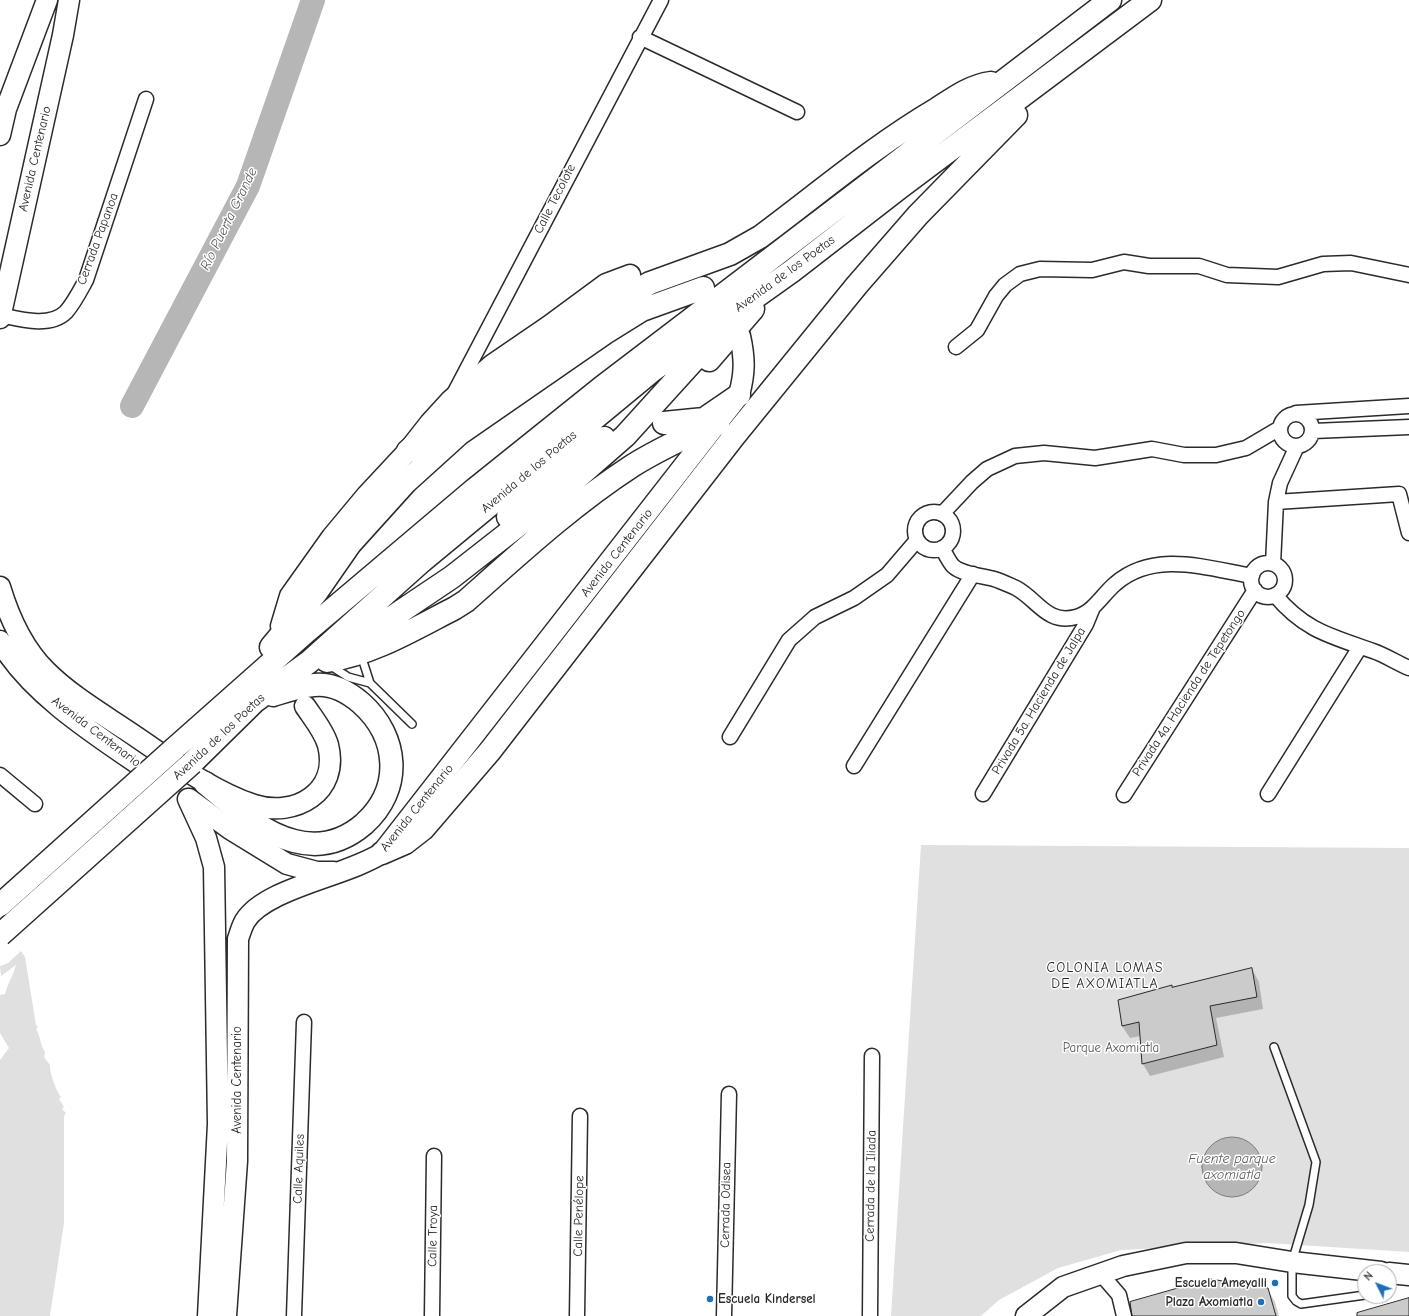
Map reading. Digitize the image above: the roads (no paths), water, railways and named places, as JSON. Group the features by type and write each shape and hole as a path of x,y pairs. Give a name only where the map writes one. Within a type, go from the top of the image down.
{"highway":[{"name":"Avenida de los Poetas","path":"0,905 307,631 523,450 601,388 1110,0"},
{"path":"382,853 405,843 423,829 501,737 735,435 857,285 918,215 989,141 1088,46 1150,0"},
{"name":"Avenida de los Poetas","path":"0,935 192,763 255,701 316,662 348,627 357,624 653,370 792,272 1088,46"},
{"path":"408,451 450,415 615,302 650,283 730,254 760,238 917,120 978,85 1002,82"},
{"path":"316,662 394,616 452,578 562,491 626,436 709,342 758,303 792,272"},
{"path":"216,712 288,628 350,544 406,482 460,434 605,333 642,310 698,286"},
{"path":"316,662 378,641 494,562 606,474 643,437 758,303"},
{"path":"664,424 704,420 739,395"},
{"path":"316,662 378,641 459,600 614,479 651,454 710,426 718,424"},
{"path":"410,606 417,590 524,504 534,490 596,443 618,431"},
{"path":"434,558 516,495 534,490"},
{"path":"484,535 507,535"},
{"path":"459,600 484,575 494,562"},
{"path":"501,737 503,722 506,716 536,667 562,645 577,639"},
{"path":"205,783 253,822 274,834 293,841 312,845 328,844 346,838 371,817 382,804 389,790 391,771 390,754 386,737 380,724 372,714 353,696 344,690 332,686 315,684 300,687 255,701"}],"main road":[{"path":"0,135 3,108 47,0"},
{"name":"Avenida Centenario","path":"0,316 63,35 69,0"},
{"path":"281,626 290,596 328,543 367,495 408,451 430,423 451,400 492,365 549,326 606,284 630,275"},
{"name":"Avenida Centenario","path":"226,1316 237,1161 238,938 245,921 261,904 368,862 382,853 536,667 739,395 744,375 744,355 740,336"},
{"name":"Avenida Centenario","path":"0,587 5,605 22,642 46,671 77,696 205,783 254,805 272,808 289,808 302,804 314,795 326,778 330,761 328,746 321,731 305,706"},
{"name":"Avenida Centenario","path":"0,641 7,653 27,677 66,712 188,799 206,838 214,867 218,1124 208,1316"},
{"path":"188,799 287,864 317,872 342,872"},
{"path":"216,1017 238,1016"},
{"path":"1026,1316 1064,1287 1100,1273 1123,1266 1186,1254 1236,1253 1357,1270"}],"street":[{"name":"Calle Tecolote","path":"451,400 640,37 661,0"},
{"path":"640,37 797,112"},
{"name":"Cerrada Papanoa","path":"0,316 29,322 48,320 65,313 76,298 86,280 146,99"},
{"path":"956,348 977,330 996,296 1005,285 1020,274 1040,269 1092,270 1124,262 1149,266 1199,266 1227,275 1278,277 1323,264 1351,263 1409,275"},
{"path":"1296,413 1309,419 1313,431 1307,443 1297,446 1286,443 1280,434 1280,428 1286,417 1296,413 1409,406"},
{"path":"1313,431 1409,427"},
{"path":"942,514 972,482 987,469 1014,456 1044,453 1095,458 1152,449 1184,455 1216,455 1246,448 1280,428"},
{"path":"1273,564 1276,502 1280,483 1297,446"},
{"path":"1276,502 1399,494 1409,533"},
{"path":"929,512 942,514 948,518 953,531 948,544 942,548 928,549 922,546 917,540 915,527 922,516 929,512"},
{"path":"730,737 789,640 815,617 854,598 888,575 917,540"},
{"path":"942,548 954,567 973,574 995,579 1018,589 1038,607 1057,618 1077,617 1093,607 1115,584 1146,566 1179,563 1252,576"},
{"path":"1273,564 1282,570 1285,582 1283,587 1275,595 1265,596 1255,590 1252,582 1252,576 1256,568 1261,565 1273,564"},
{"path":"854,766 973,574"},
{"name":"Privada 4a. Hacienda de Tepetongo","path":"1124,795 1255,590"},
{"path":"1275,595 1287,610 1313,629 1373,651 1409,668"},
{"name":"Privada 5a. Hacienda de Jalpa","path":"983,794 1086,624 1093,607"},
{"path":"1268,794 1360,647"},
{"path":"0,775 35,804"},
{"name":"Calle Aquiles","path":"294,1316 304,1022"},
{"name":"Cerrada de la Iliada","path":"870,1316 872,1056"},
{"name":"Cerrada Odisea","path":"724,1316 729,1094"},
{"name":"Calle Penélope","path":"577,1316 580,1116"},
{"name":"Calle Troya","path":"432,1316 434,1156"},
{"path":"1100,1273 1119,1295 1124,1316"}],"lane":[{"path":"370,683 378,641"},
{"path":"316,662 348,677 370,683 412,724"},
{"path":"1274,1046 1316,1162 1309,1205 1292,1262 1292,1296 1301,1304 1357,1296"}],"water":[{"name":"Fuente parque axomiatla","path":"1226,1137 1238,1137 1254,1145 1260,1155 1262,1167 1260,1179 1254,1189 1238,1197 1226,1197 1210,1189 1202,1173 1202,1161 1210,1145"}],"waterway":[{"name":"Río Puerta Grande","path":"132,406 248,186 313,0"}],"place":[{"name":"Escuela Ameyalli","path":"1275,1283"},
{"name":"Escuela Kindersel","path":"710,1299"},
{"name":"Plaza Axomiatla","path":"1261,1302"}],"district":[{"name":"COLONIA LOMAS DE AXOMIATLA","path":"1105,976"}],"park label":[{"name":"Parque Axomiatla","path":"1111,1048"}]}
